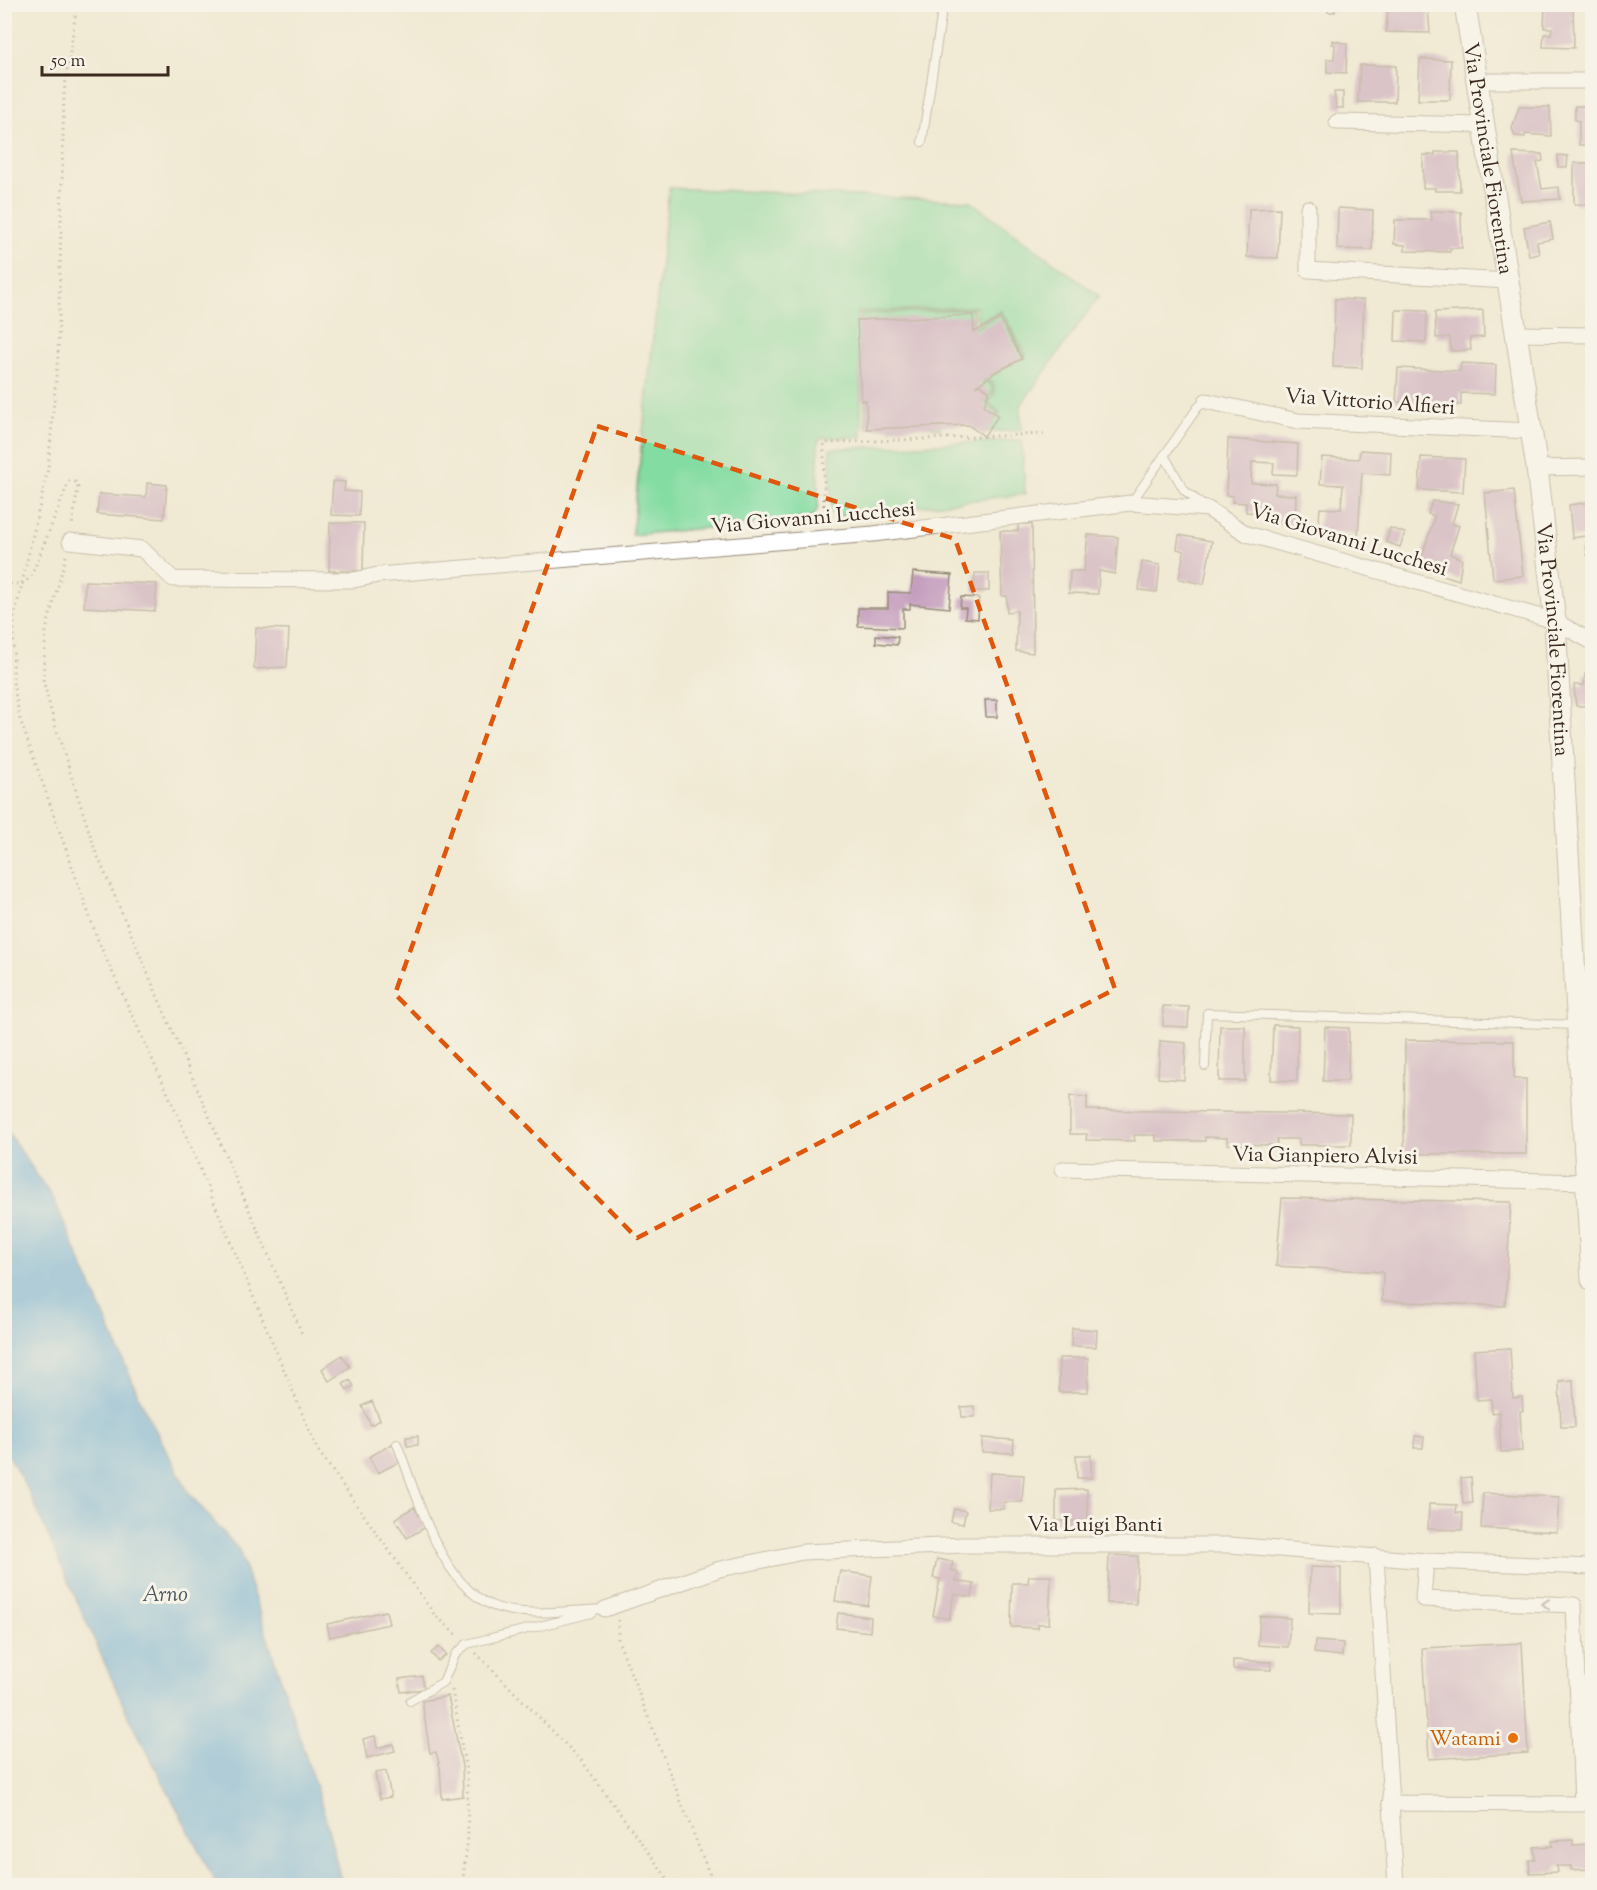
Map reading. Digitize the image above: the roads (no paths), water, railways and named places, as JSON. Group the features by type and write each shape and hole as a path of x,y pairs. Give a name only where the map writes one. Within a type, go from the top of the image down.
{"main road":[{"name":"Via Provinciale Fiorentina","path":"1465,4 1538,468 1555,621 1584,982 1579,1025 1587,1070 1587,1182 1591,1216 1593,1280"}],"street":[{"path":"1477,81 1593,81"},
{"path":"1337,122 1483,125"},
{"path":"1308,208 1308,270 1508,281"},
{"path":"1517,334 1593,334"},
{"name":"Via Vittorio Alfieri","path":"1206,401 1298,421 1532,431"},
{"path":"1538,468 1593,467"},
{"name":"Via Giovanni Lucchesi","path":"70,541 142,549 172,579 354,580 390,574 873,534 1131,503 1208,509 1247,534 1555,621 1593,642"},
{"name":"Via Gianpiero Alvisi","path":"1063,1169 1587,1182"},
{"name":"Via Luigi Banti","path":"605,1610 720,1569 803,1552 964,1545 1230,1545 1426,1561 1593,1567"},
{"path":"1376,1556 1396,1886"},
{"path":"1390,1803 1587,1804 1574,1605 1423,1599 1426,1561"}],"lane":[{"path":"922,142 943,4"},
{"path":"1131,503 1198,407 1206,401"},
{"path":"1164,455 1184,490 1208,509"},
{"path":"1205,1066 1207,1013 1579,1025"},
{"path":"397,1444 440,1550 455,1578 476,1596 499,1608 529,1611 605,1610"},
{"path":"410,1701 443,1682 451,1670 455,1655 467,1644 605,1610"}],"water":[{"name":"Arno","path":"5,1128 54,1200 144,1408 190,1495 239,1550 325,1816 342,1885 217,1885 126,1711 28,1490 5,1449"}],"place":[{"name":"Watami","path":"1513,1738"}]}
